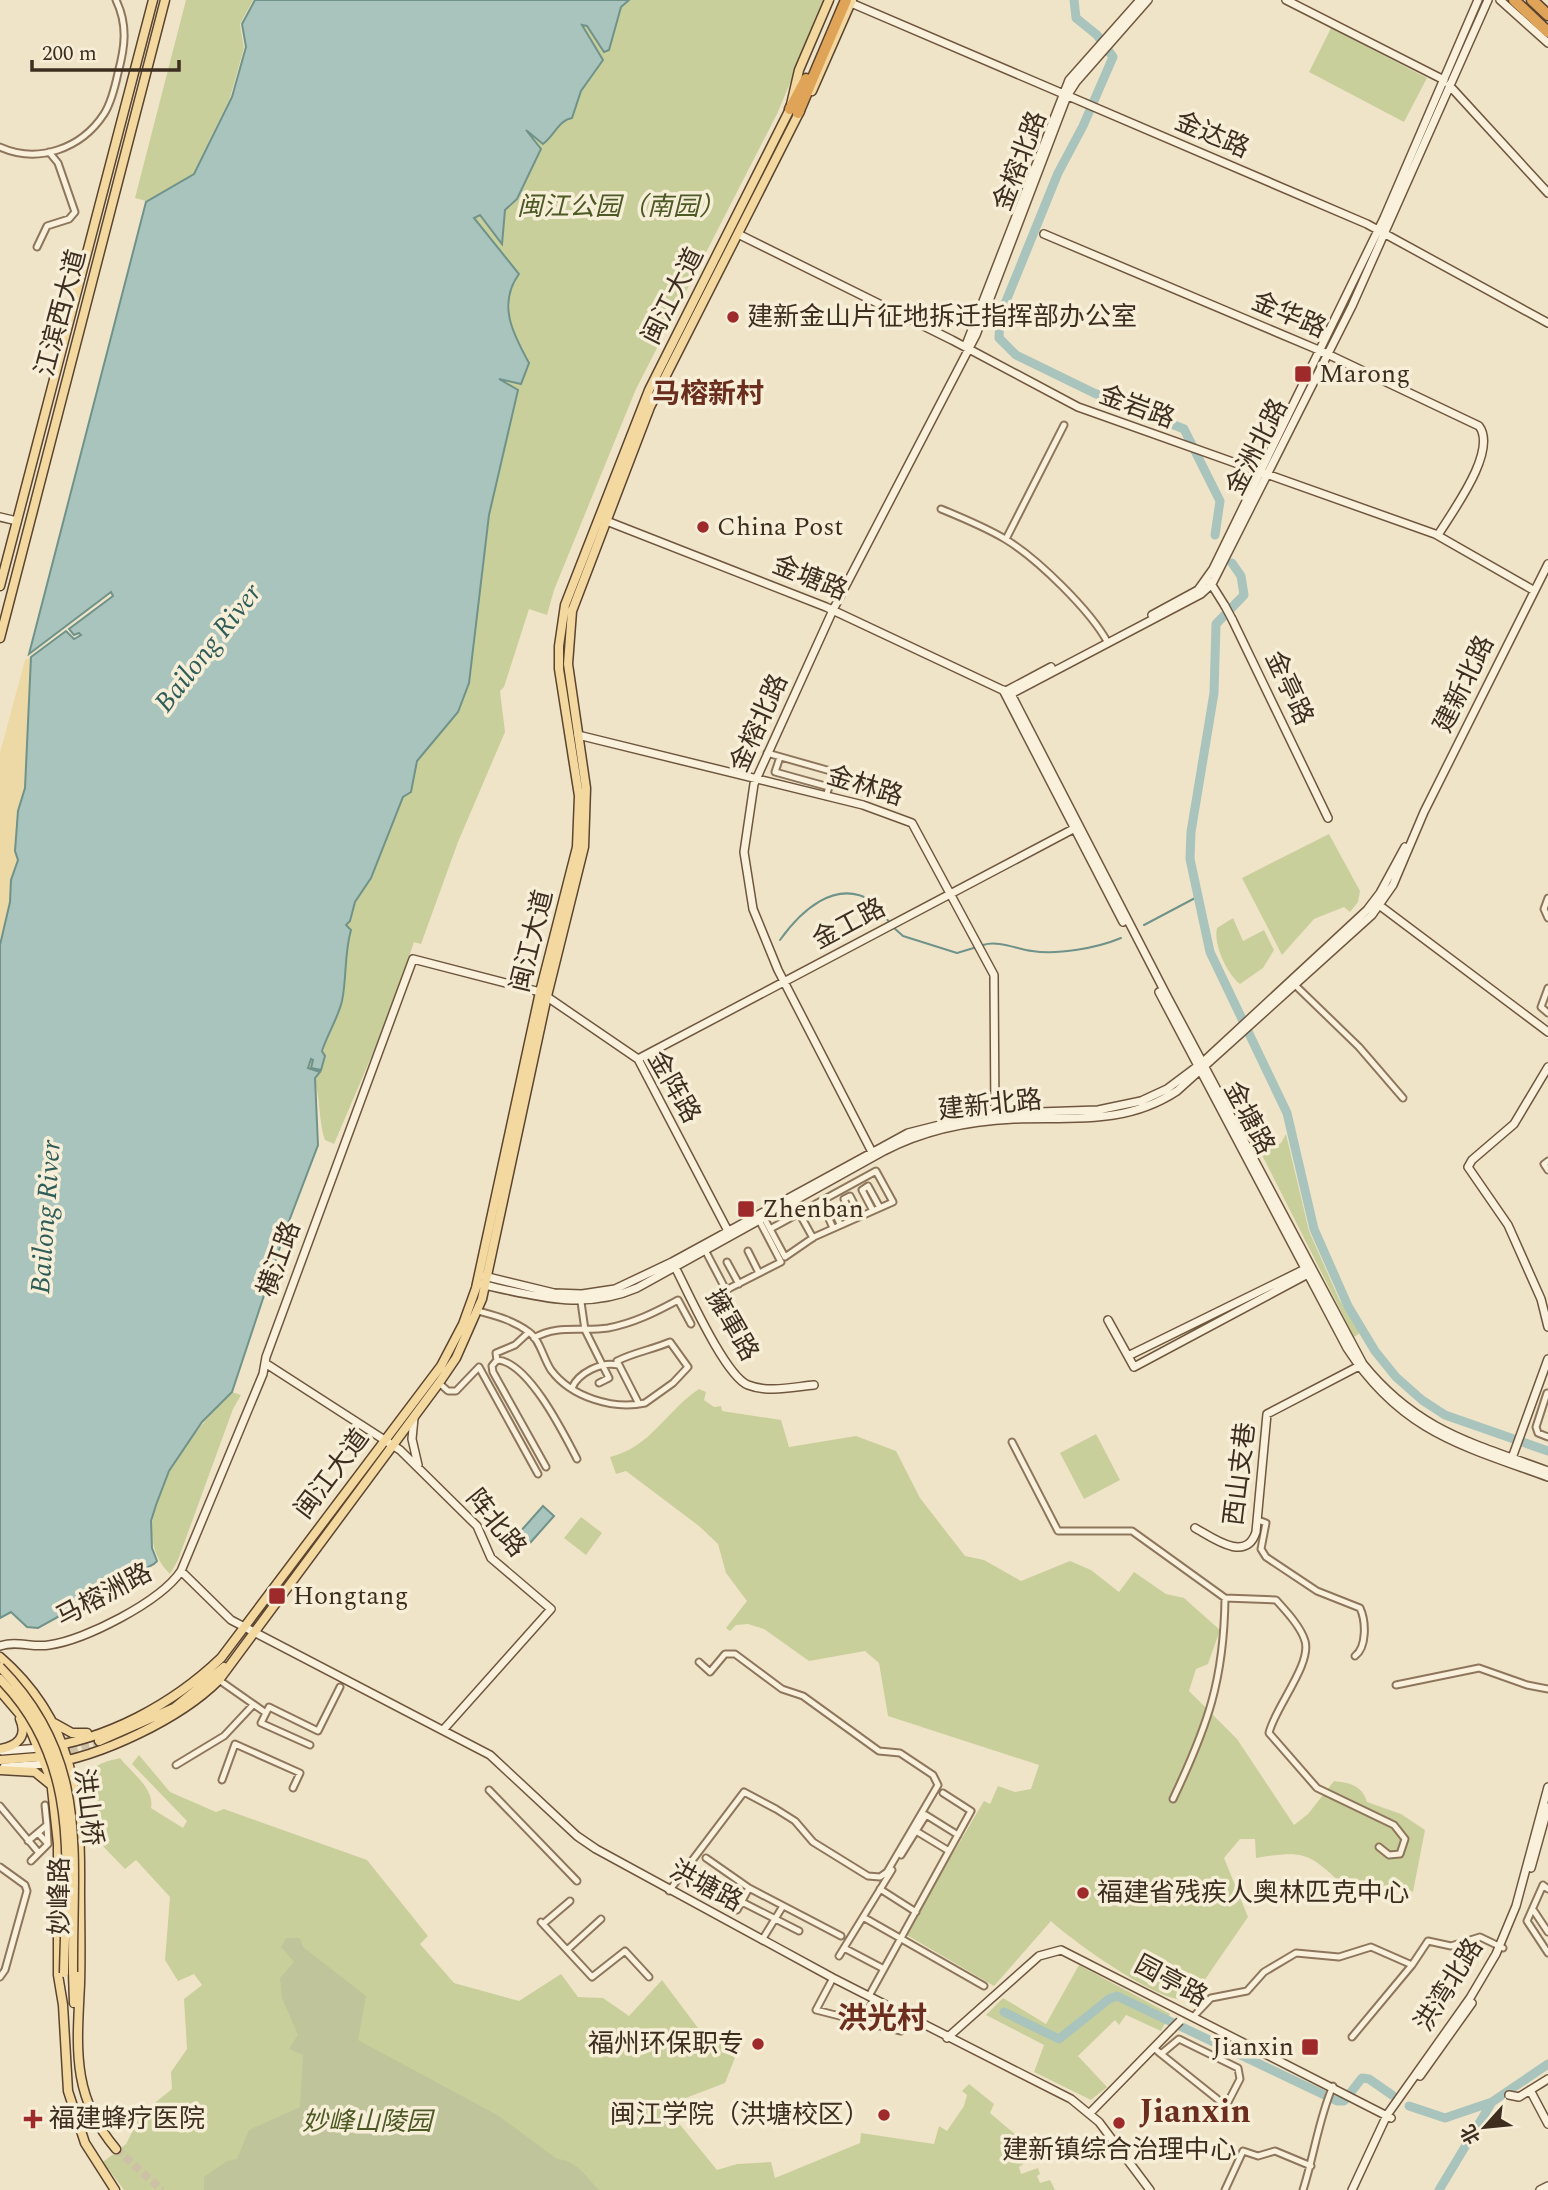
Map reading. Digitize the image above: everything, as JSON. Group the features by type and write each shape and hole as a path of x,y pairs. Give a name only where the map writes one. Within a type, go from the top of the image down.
{"highway":[{"path":"794,111 835,16 839,0"},
{"path":"1514,0 1548,32"},
{"path":"1532,0 1548,15"},
{"path":"835,16 850,1"}],"main road":[{"name":"江滨西大道","path":"0,586 153,0"},
{"name":"江滨西大道","path":"0,638 165,0"},
{"name":"闽江大道","path":"239,1653 439,1383 456,1358 478,1311 482,1280 580,821 577,782 559,669 560,633 569,589 656,395 738,234 794,111 799,70 829,0"},
{"name":"闽江大道","path":"544,994 586,831 587,799 569,675 569,634 576,598 601,519 649,390 794,111 821,75 850,1"},
{"name":"闽江大道","path":"0,1759 38,1753 111,1727 175,1697 221,1658 447,1357 482,1280"},
{"path":"221,1658 207,1679 185,1697 99,1739 180,1704 239,1653"},
{"path":"46,1764 68,1760 180,1712 219,1680 239,1653"},
{"name":"妙峰路","path":"1,1662 26,1684 54,1723 77,1793 81,1842 80,1973 75,2040 79,2075 86,2097 100,2126 116,2149"},
{"name":"洪山桥","path":"1,1662 39,1715 57,1751 66,1779 73,1835 69,1972"},
{"path":"0,1679 34,1722 49,1751 59,1781 65,1813 69,1972 75,2040"},
{"path":"0,1750 16,1745 23,1730 20,1719 2,1693"},
{"name":"妙峰路","path":"2,1693 23,1715 38,1753 46,1764 53,1788 58,1844 57,1969 63,2005 65,2066 74,2114 89,2151 115,2190"},
{"path":"54,1723 80,1734 111,1727"},
{"path":"0,1769 35,1772 53,1788"},
{"path":"63,2005 69,1972"}],"street":[{"path":"0,147 34,155 77,143 105,113 127,41 116,0"},
{"name":"金榕北路","path":"1112,36 1140,0"},
{"name":"金榕北路","path":"873,1154 784,982 756,917 746,879 745,840 755,778 833,610 963,357 1065,95 1100,49 1148,0"},
{"path":"1286,0 1446,82 1548,193"},
{"path":"1472,0 1472,13"},
{"name":"金洲北路","path":"1006,693 1107,641 1209,582 1325,352 1382,231 1478,0"},
{"name":"金洲北路","path":"1446,82 1488,0"},
{"path":"1500,0 1548,43"},
{"name":"金达路","path":"850,1 1382,231 1548,323"},
{"path":"37,247 47,226 69,219 75,212 58,163 49,152"},
{"name":"金岩路","path":"738,234 967,348 1078,407 1438,535 1533,590"},
{"name":"金华路","path":"1044,234 1325,352 1482,429 1485,445 1481,462 1438,535"},
{"path":"1006,540 1065,425"},
{"path":"941,509 1006,540 1093,618 1107,641"},
{"path":"0,517 17,521"},
{"name":"金塘路","path":"601,519 833,610 1006,693 1306,1271 1361,1365 1393,1404 1427,1429 1454,1443 1548,1477"},
{"name":"建新北路","path":"482,1280 541,1291 594,1293 625,1286 705,1250 836,1178 908,1133 995,1116 1124,1107 1167,1089 1202,1067 1376,903 1548,564"},
{"name":"金亭路","path":"1209,582 1225,606 1328,818"},
{"name":"金林路","path":"579,735 872,807 912,823 985,954 995,979 995,1116"},
{"path":"766,753 834,772 826,796"},
{"path":"780,757 775,772 830,787"},
{"name":"金工路","path":"638,1059 1077,827"},
{"path":"1548,898 1544,909 1548,918"},
{"path":"1376,903 1548,1032"},
{"name":"横江路","path":"181,1572 265,1363 413,959 544,994"},
{"path":"1293,984 1359,1047 1403,1098"},
{"path":"1548,988 1541,1007 1548,1013"},
{"name":"金阵路","path":"544,994 638,1059 728,1231"},
{"name":"金塘路","path":"1202,1067 1361,1365 1422,1420 1451,1435 1548,1471"},
{"path":"1548,1067 1514,1124 1472,1160 1468,1167 1505,1220 1546,1305 1548,1327"},
{"name":"建新北路","path":"482,1280 545,1298 581,1301 629,1292 728,1231 873,1154"},
{"path":"1548,1161 1544,1164 1548,1170"},
{"path":"762,1219 771,1229 785,1258 813,1238 840,1224 893,1202 876,1171 771,1229"},
{"path":"836,1178 853,1218"},
{"path":"872,1209 862,1190 869,1186 879,1206"},
{"path":"846,1198 850,1196 860,1215"},
{"path":"793,1202 813,1238"},
{"path":"833,1228 825,1210 831,1206 840,1224"},
{"path":"705,1250 726,1290 781,1262 762,1219"},
{"path":"748,1251 759,1273"},
{"path":"727,1262 738,1284"},
{"name":"擁軍路","path":"674,1264 724,1360 740,1381 762,1389 814,1385"},
{"path":"1128,1356 1306,1271"},
{"path":"1108,1320 1134,1367 1306,1271"},
{"path":"534,1338 548,1329 584,1330 635,1321 678,1300 691,1324"},
{"path":"581,1301 584,1330 609,1378 599,1383"},
{"path":"478,1311 503,1317 529,1332 551,1370 572,1388 604,1402 639,1404 666,1390 688,1367 670,1342 650,1350 639,1350 617,1361 639,1404"},
{"path":"497,1361 495,1353 515,1345 529,1332"},
{"path":"1512,1458 1548,1359"},
{"path":"497,1361 508,1363 537,1390 577,1459"},
{"path":"497,1361 492,1366 494,1372 546,1467"},
{"name":"阵北路","path":"265,1363 394,1444 477,1526 491,1558 551,1609 444,1729"},
{"path":"572,1388 579,1376 603,1365 619,1366"},
{"name":"西山支巷","path":"1195,1528 1226,1545 1239,1547 1255,1537 1267,1414 1361,1365"},
{"path":"439,1383 448,1391 456,1391 479,1367 538,1474"},
{"path":"1548,1393 1535,1427 1538,1433 1548,1437"},
{"path":"414,1416 412,1446 421,1471"},
{"path":"1012,1442 1058,1531 1132,1531 1225,1598 1273,1598 1305,1640 1299,1669 1272,1720 1269,1733 1317,1788 1394,1825 1405,1839 1400,1854 1388,1855 1380,1847"},
{"path":"1258,1520 1266,1523 1261,1549 1266,1557 1317,1591 1360,1608 1365,1623 1361,1650 1355,1657"},
{"name":"洪塘路","path":"181,1572 231,1620 444,1729 504,1766 583,1841 669,1891 947,2038 1039,2080 1090,2113 1123,2150 1150,2190"},
{"name":"马榕洲路","path":"0,1646 15,1643 47,1646 74,1639 145,1602 166,1588 181,1572"},
{"path":"1173,1799 1202,1740 1221,1676 1225,1598"},
{"path":"669,1891 744,1792 795,1821 813,1842 868,1876 880,1878 887,1872 937,1785 933,1775 900,1753 879,1751 801,1695 782,1689 735,1654 724,1654 709,1672 699,1662"},
{"path":"1396,1685 1479,1668 1527,1685 1548,1689"},
{"path":"219,1680 266,1713"},
{"path":"310,1745 261,1723 269,1707 318,1731 340,1687"},
{"path":"176,1766 224,1737 253,1705"},
{"path":"289,1735 296,1720"},
{"path":"222,1780 235,1744 300,1773 293,1788"},
{"path":"0,1750 38,1753"},
{"path":"0,1769 46,1764"},
{"name":"洪湾北路","path":"1502,1947 1516,1906 1548,1787"},
{"path":"489,1790 577,1881"},
{"path":"863,2022 884,1969 971,1811 943,1793"},
{"path":"32,1861 48,1844 45,1805"},
{"path":"0,1806 39,1853"},
{"name":"洪湾北路","path":"1352,2190 1389,2117 1468,2011 1502,1947 1519,1910 1548,1807"},
{"path":"839,1956 926,1815 958,1835"},
{"path":"28,1841 47,1825"},
{"path":"916,1831 949,1852"},
{"path":"38,1833 48,1844"},
{"path":"706,1858 749,1888 841,1937"},
{"path":"0,1867 27,1889 0,1977"},
{"path":"702,1874 741,1902 799,1931"},
{"path":"1548,1889 1543,1885 1527,1921 1548,1953"},
{"path":"737,1910 749,1888"},
{"path":"880,1889 916,1912"},
{"path":"570,1901 542,1923 592,1977 625,1951 649,1977"},
{"path":"762,1940 783,1906"},
{"path":"1534,1910 1548,1931"},
{"path":"863,1917 984,1986"},
{"path":"1539,1918 1548,1920"},
{"path":"567,1950 601,1919"},
{"path":"1352,2037 1412,1965 1428,1941 1451,1946 1480,1937 1502,1947"},
{"path":"1090,2113 1180,2021 1211,1998 1247,1991 1264,1972 1298,1952 1339,1957 1371,1947 1412,1965"},
{"path":"844,1948 884,1969"},
{"name":"园亭路","path":"947,2038 1039,1956 1056,1950 1072,1953 1389,2117"},
{"path":"833,1978 816,2010 901,2031 908,2016"},
{"path":"1154,2048 1161,2054 1226,2106 1241,2077 1238,2068 1179,2039 1161,2054"},
{"path":"1509,2095 1517,2098 1548,2079"},
{"path":"1303,2190 1331,2089"},
{"path":"1530,2090 1548,2124"},
{"name":"洪湾北路","path":"1358,2190 1389,2117"},
{"path":"1225,2190 1243,2151 1258,2156 1275,2151 1311,2166"},
{"path":"1540,2190 1548,2186"}],"green space":[{"path":"186,0 253,0 240,24 244,48 230,98 193,174 146,201 135,198"},
{"name":"闽江公园（南园）","path":"629,0 825,0 777,114 636,389 554,590 547,615 529,609 504,687 500,691 505,732 458,842 421,944 414,942 387,1020 334,1144 325,1140 315,1084 308,1068 310,1059 323,1055 342,1003 351,931 345,925 350,921 352,909 371,878 403,797 411,791 417,761 458,712 469,683 489,516 518,391 499,379 518,384 524,370 523,352 509,321 510,285 505,259 474,218 479,215 502,243 505,210 513,202 522,184 526,131 543,143 564,121 572,117 581,91 603,60 582,25 587,26 604,51 609,50 621,7"},
{"path":"1331,28 1427,78 1404,122 1309,72"},
{"path":"1329,834 1360,891 1358,902 1350,912 1344,907 1314,919 1282,955 1242,878"},
{"path":"1233,918 1243,941 1264,930 1274,950 1263,968 1240,984 1226,966 1216,935 1217,928"},
{"path":"1286,1134 1309,1231 1339,1299 1360,1333 1354,1337 1261,1153 1281,1143"},
{"path":"699,1389 706,1392 704,1400 714,1407 721,1406 722,1411 781,1420 789,1447 856,1436 896,1451 920,1498 965,1556 984,1560 1021,1581 1070,1561 1091,1570 1119,1592 1134,1572 1166,1594 1184,1598 1220,1630 1208,1664 1196,1669 1189,1691 1237,1739 1294,1825 1308,1814 1334,1781 1355,1786 1367,1802 1401,1814 1425,1830 1413,1892 1397,1884 1391,1887 1347,1888 1307,1857 1287,1854 1256,1858 1255,1839 1240,1839 1224,1858 1248,1917 1195,1994 1181,1999 1167,1996 1132,1979 1051,1921 994,1986 905,1934 984,1801 990,1804 998,1786 1015,1792 1031,1789 1039,1765 888,1716 879,1663 865,1651 809,1661 764,1629 748,1624 736,1625 730,1631 726,1628 747,1601 726,1573 718,1544 699,1526 626,1471 616,1474 610,1457 637,1445"},
{"path":"232,1392 241,1395 233,1409 178,1560 170,1574 156,1553 152,1529 156,1504 181,1453 198,1429"},
{"path":"1096,1434 1120,1480 1084,1499 1060,1453"},
{"path":"581,1517 602,1533 586,1555 564,1538"},
{"path":"139,1755 170,1792 216,1812 224,1809 367,1860 428,1936 420,1944 454,1983 519,2001 561,1974 578,1997 603,1998 629,2016 662,1980 713,2048 725,2038 736,2055 725,2083 683,2099 668,2110 717,2170 737,2164 771,2162 775,2178 860,2143 861,2133 934,2144 939,2126 947,2131 964,2106 967,2095 962,2091 969,2084 994,2104 990,2113 1022,2140 1031,2140 1030,2150 1015,2158 1025,2163 1019,2167 1021,2174 1038,2168 1040,2183 1050,2180 1055,2190 124,2190 103,2162 126,2144 141,2114 172,2089 171,2072 187,2049 184,1999 202,1985 194,1974 178,1981 165,1960 170,1897 136,1860 125,1869 97,1840 87,1782 95,1768 120,1758 146,1788 151,1808 183,1828 187,1821 132,1764"},
{"name":"妙峰山陵园","path":"286,1938 300,1938 303,1947 366,1996 358,2040 499,2116 557,2159 576,2166 599,2190 204,2190 204,2177 227,2161 237,2159 249,2130 300,2107 303,2055 289,2049 298,2035 282,1998 280,1978 294,1962 281,1947"},
{"path":"1079,1965 1170,2014 1161,2031 1126,2015 1119,2025 1115,2020 1078,2056 1107,2087 1091,2100 1034,2072 1044,2045 986,2015 1003,1998 1046,2024"}],"sand":[{"path":"31,657 25,788 18,811 15,850 18,860 11,880 10,901 0,945 0,753 25,660"}],"water":[{"name":"Bailong River","path":"255,0 629,0 621,7 609,50 604,52 587,26 582,25 603,60 581,91 572,118 567,119 543,144 526,130 541,149 517,199 505,210 502,244 480,215 474,218 519,274 512,285 508,308 513,330 529,363 521,384 499,379 518,390 489,515 469,683 458,712 417,761 411,792 403,797 371,878 355,902 350,921 346,925 351,930 342,1001 322,1051 325,1056 321,1070 311,1068 311,1059 308,1068 320,1072 315,1078 318,1145 286,1229 232,1392 202,1422 169,1471 151,1521 152,1548 157,1561 38,1628 27,1627 11,1612 0,1618 0,945 10,902 11,880 18,860 15,851 18,811 25,788 31,657 66,631 74,639 81,635 74,635 69,629 113,596 111,592 29,654 146,202 194,174 232,97 246,47 242,24"},
{"path":"543,1506 554,1516 530,1543 519,1533"}],"waterway":[{"path":"1074,0 1076,18 1097,35 1113,57 1083,126 1058,173 1000,316 999,338 1016,355 1094,393 1184,429 1220,501 1215,535"},
{"path":"1232,563 1241,576 1244,595 1216,624 1214,693 1191,832 1190,859 1210,952 1287,1113 1314,1229 1348,1306 1375,1351 1396,1377 1422,1400 1445,1415 1548,1451"},
{"path":"780,940 808,909 820,901 845,893 872,901 889,922"},
{"path":"1144,925 1197,897"},
{"path":"893,927 903,936 957,953 977,947"},
{"path":"983,945 1001,944 1032,951 1053,952 1089,948 1121,938"},
{"path":"1004,2012 1059,2039 1109,1999 1117,1996 1337,2101 1344,2101 1362,2078 1369,2079 1392,2095"},
{"path":"1439,2190 1492,2102 1548,2064"},
{"path":"1409,2106 1445,2118 1492,2102"}],"tunnel":[{"path":"58,1753 99,1741"},
{"path":"116,2149 162,2190"}],"place":[{"name":"建新金山片征地拆迁指挥部办公室","path":"733,317"},
{"name":"Marong","path":"1303,374"},
{"name":"China Post","path":"703,527"},
{"name":"Zhenban","path":"746,1209"},
{"name":"Hongtang","path":"277,1596"},
{"name":"福建省残疾人奥林匹克中心","path":"1083,1893"},
{"name":"福州环保职专","path":"758,2044"},
{"name":"Jianxin","path":"1310,2047"},
{"name":"闽江学院（洪塘校区）","path":"884,2115"},
{"name":"福建蜂疗医院","path":"33,2119"},
{"name":"建新镇综合治理中心","path":"1119,2123"}],"district":[{"name":"马榕新村","path":"708,394"},
{"name":"洪光村","path":"882,2019"},
{"name":"Jianxin","path":"1195,2112"}]}
